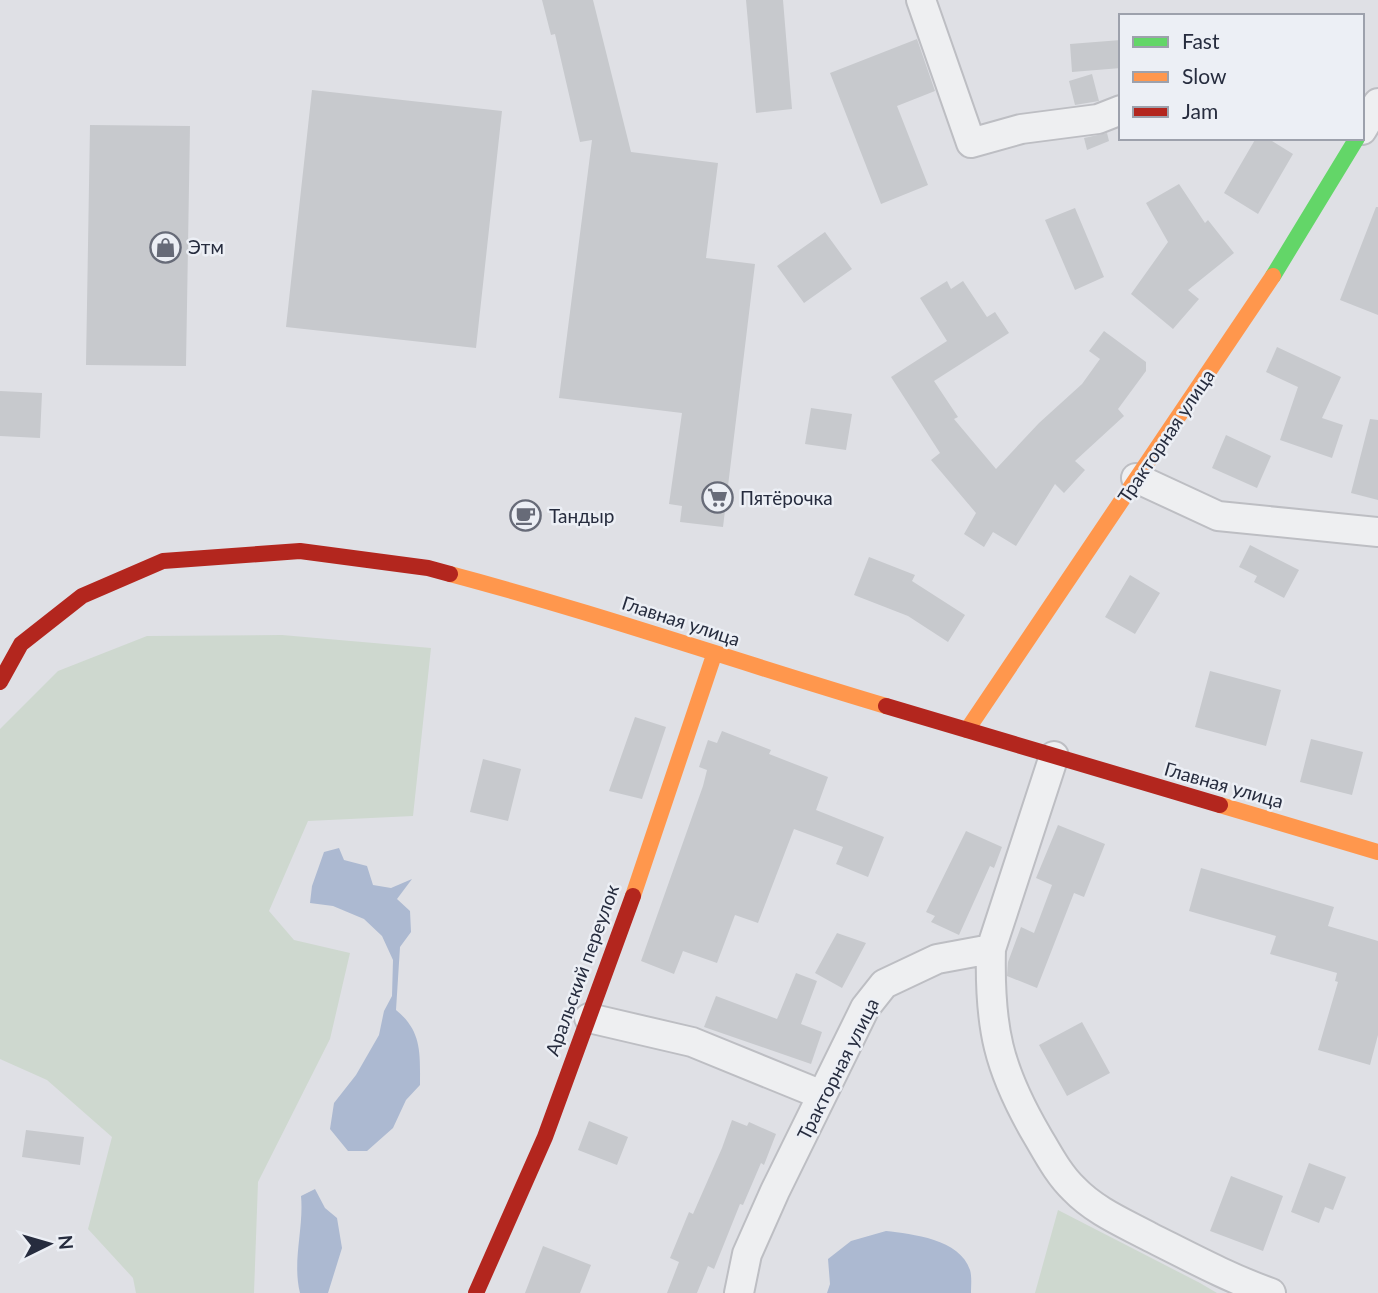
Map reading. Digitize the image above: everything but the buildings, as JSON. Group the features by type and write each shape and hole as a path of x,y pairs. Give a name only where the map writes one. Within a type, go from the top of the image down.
{"main road":[{"name":"Тракторная улица","path":"967,730 1314,212 1356,140"},
{"name":"Главная улица","path":"0,682 21,644 82,596 163,561 300,551 428,568 556,602 714,655 1378,852"},
{"name":"Аральский переулок","path":"476,1293 510,1223 589,1018 714,655"}],"street":[{"path":"921,0 971,143 1021,129 1098,119 1119,111"},
{"path":"1364,126 1378,101"},
{"path":"1136,478 1218,516 1378,532"},
{"path":"1054,756 991,949 990,1002 998,1051 1015,1098 1046,1151 1074,1189 1105,1213 1206,1267 1271,1293"},
{"name":"Тракторная улица","path":"739,1293 747,1254 865,1008 884,984 937,959 991,949"},
{"path":"589,1018 692,1042 821,1095"}],"shaded area":[{"path":"282,635 431,648 413,816 308,821 269,911 294,940 350,953 330,1039 258,1182 254,1293 136,1293 133,1278 88,1229 112,1137 47,1080 0,1059 0,729 58,671 147,636"},
{"path":"1058,1210 1200,1283 1217,1293 1035,1293"}],"water":[{"path":"339,848 344,860 367,866 373,885 391,888 412,879 397,899 410,911 411,932 400,947 396,1010 411,1026 418,1043 420,1085 406,1100 393,1128 367,1151 348,1151 330,1129 334,1103 356,1075 379,1035 384,1011 392,996 393,960 382,936 364,919 333,906 310,903 312,886 324,852"},
{"path":"315,1189 325,1208 337,1218 342,1248 328,1293 300,1293 297,1269 301,1196"},
{"path":"886,1231 934,1240 956,1251 970,1270 971,1293 827,1293 830,1284 828,1259 851,1241"}],"traffic: fast":[{"path":"1273,276 1356,140"}],"traffic: slow":[{"path":"967,730 1273,276"},
{"path":"450,574 560,605 886,706"},
{"path":"633,896 714,655"},
{"path":"1220,805 1378,852"}],"traffic: jam":[{"path":"0,682 21,644 82,596 163,561 300,551 428,568 450,574"},
{"path":"886,706 1220,805"},
{"path":"476,1293 545,1137 633,896"}],"place":[{"name":"Этм","path":"165,247"},
{"name":"Пятёрочка","path":"717,498"},
{"name":"Тандыр","path":"526,516"}]}
